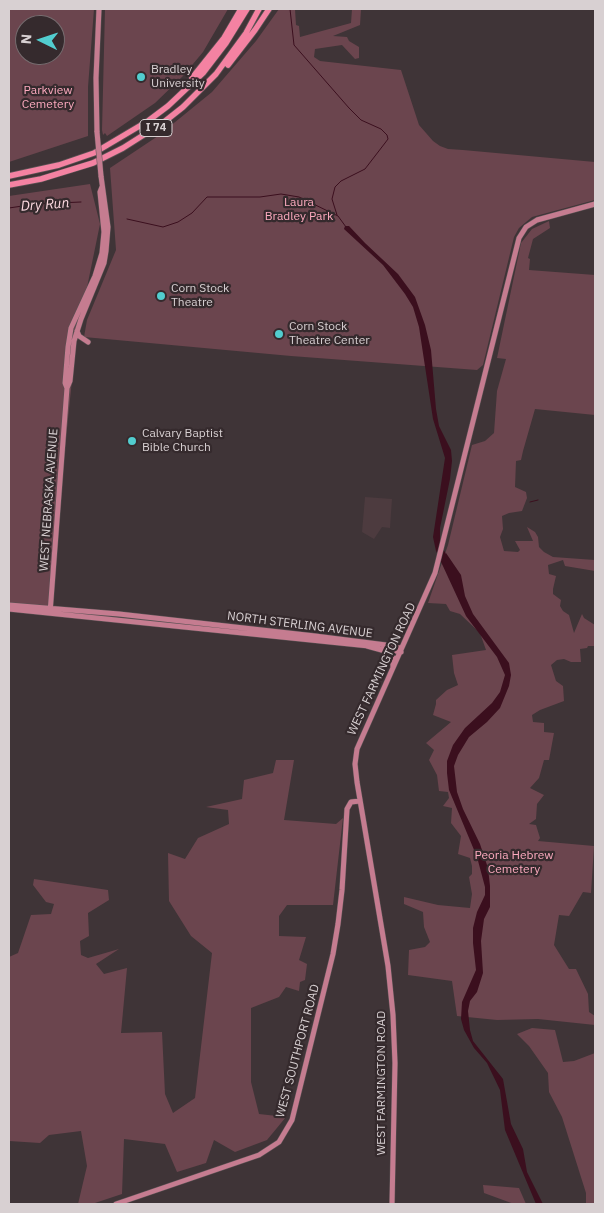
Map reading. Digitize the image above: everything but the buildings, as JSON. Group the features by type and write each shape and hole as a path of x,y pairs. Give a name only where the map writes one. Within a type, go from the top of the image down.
{"highway":[{"path":"180,93 220,44 241,9"},
{"name":"I 74","path":"9,176 59,165 98,152 155,116 200,76 231,35 247,9"},
{"name":"I 74","path":"9,185 71,171 101,160 173,116 216,74 246,33 259,9"},
{"path":"216,74 228,65 269,9"}],"main road":[{"name":"WEST NEBRASKA AVENUE","path":"50,610 67,388 70,382 77,329 102,269 106,251 108,226 97,132 96,78 99,9"},
{"name":"WEST NEBRASKA AVENUE","path":"67,388 65,383 71,328 95,276 102,253 104,232 100,192 102,185"},
{"name":"WEST FARMINGTON ROAD","path":"392,1204 395,1063 393,1015 388,966 355,770 357,750 431,586 518,239 525,228 537,220 595,204"},
{"path":"77,329 79,336 88,342"},
{"name":"NORTH STERLING AVENUE","path":"9,605 364,646 401,652"},
{"name":"NORTH STERLING AVENUE","path":"9,609 50,610 323,637 394,646 400,648 401,652"},
{"path":"364,646 386,650 390,653 394,661 390,676"},
{"name":"WEST SOUTHPORT ROAD","path":"116,1204 259,1155 279,1142 292,1120 333,954 338,924 348,819 350,808 360,801"}],"shaded area":[{"path":"345,226 349,226 398,274 415,297 431,350 439,426 451,450 450,479 440,528 440,543 461,575 465,596 473,614 509,663 511,675 509,686 500,708 469,737 458,755 454,766 457,792 480,844 488,868 490,886 490,907 484,919 481,941 483,973 477,992 470,1001 468,1011 473,1041 503,1079 511,1124 523,1149 527,1172 543,1204 536,1204 505,1130 500,1090 487,1063 474,1048 464,1030 461,1019 462,1002 476,970 473,928 477,912 485,895 485,887 477,857 449,790 447,761 453,745 465,728 492,703 500,692 505,675 497,657 466,616 436,551 433,537 445,458 433,419 419,327 413,307 383,265 344,229"},
{"path":"365,497 392,499 390,528 382,527 374,539 362,532"}],"green space":[{"name":"Parkview Cemetery","path":"9,9 94,9 88,87 88,136 9,162"},
{"name":"Bradley University","path":"105,9 228,9 203,52 183,76 155,103 107,136 105,133 103,135 102,130"},
{"name":"Laura Bradley Park","path":"279,9 295,9 296,25 299,26 300,37 351,23 352,9 361,9 360,25 333,36 347,37 349,41 359,47 359,58 355,59 342,45 315,49 314,57 320,61 401,70 419,125 440,146 448,149 595,162 595,200 532,217 519,228 514,237 483,365 477,370 291,356 84,337 87,320 116,250 110,168 158,136 212,92 256,41"},
{"path":"90,184 100,224 76,341 48,613 9,610 9,196"},
{"name":"Peoria Hebrew Cemetery","path":"549,221 550,228 533,239 528,258 530,259 529,270 595,275 595,415 535,409 521,460 516,461 515,487 526,492 527,498 522,511 502,516 503,529 500,537 504,551 518,552 520,550 515,541 533,541 527,527 535,532 538,537 539,547 553,557 595,560 595,571 565,566 563,560 548,565 549,574 556,576 553,594 561,600 560,606 569,615 574,633 582,614 584,618 595,625 595,646 580,649 581,662 571,662 564,659 557,660 551,665 556,681 563,686 564,701 532,715 533,722 544,723 544,732 554,733 549,760 544,760 539,778 530,788 544,795 537,804 536,819 529,824 536,825 540,838 538,841 594,846 591,893 583,892 569,916 559,915 554,945 569,969 576,969 588,994 589,1012 595,1016 595,1025 538,1019 497,1020 457,1016 452,981 408,975 409,950 425,947 430,942 424,927 423,912 404,904 404,897 438,905 470,908 472,894 469,877 472,874 472,866 470,858 458,854 461,836 451,823 452,808 443,806 449,798 448,792 439,791 437,775 429,760 434,750 426,743 451,722 433,715 436,700 447,690 458,685 454,673 452,655 486,650 480,633 460,614 450,611 446,604 428,603 448,545 472,445 485,441 494,433 497,391 506,359 497,358 521,243 532,229"},
{"path":"276,760 294,760 284,820 336,824 343,818 333,905 287,905 279,916 279,936 306,937 299,960 307,964 305,980 300,982 299,991 286,987 279,997 251,1008 251,1082 259,1114 286,1117 267,1140 235,1152 214,1140 206,1163 177,1172 165,1144 124,1139 122,1194 92,1204 78,1204 87,1166 81,1131 49,1135 40,1143 9,1141 9,957 18,953 31,915 51,914 54,904 46,902 33,885 34,879 108,890 109,900 88,913 89,936 80,941 81,955 88,958 119,949 96,964 104,974 127,968 121,1033 162,1032 165,1094 173,1113 195,1098 212,953 191,936 169,901 168,853 185,859 198,838 229,824 228,810 206,807 242,799 244,780 273,773"},
{"path":"532,1028 555,1030 563,1062 574,1061 595,1053 595,1204 586,1204 586,1193 562,1117 549,1092 548,1073 529,1046 517,1034"},
{"path":"483,1185 519,1188 526,1204 514,1204 484,1193"}],"waterway":[{"path":"290,9 294,45 349,108 361,120 381,129 388,139 365,169 341,181 335,187 332,199 337,215"},
{"name":"Dry Run","path":"127,219 163,227 178,222 192,213 207,197 260,197 281,194 299,197 338,216 346,227"},
{"name":"Dry Run","path":"9,208 36,204 81,202"},
{"path":"530,502 538,500"}],"place":[{"name":"Bradley University","path":"141,77"},
{"name":"Corn Stock Theatre","path":"161,296"},
{"name":"Corn Stock Theatre Center","path":"279,334"},
{"name":"Calvary Baptist Bible Church","path":"132,441"}]}
